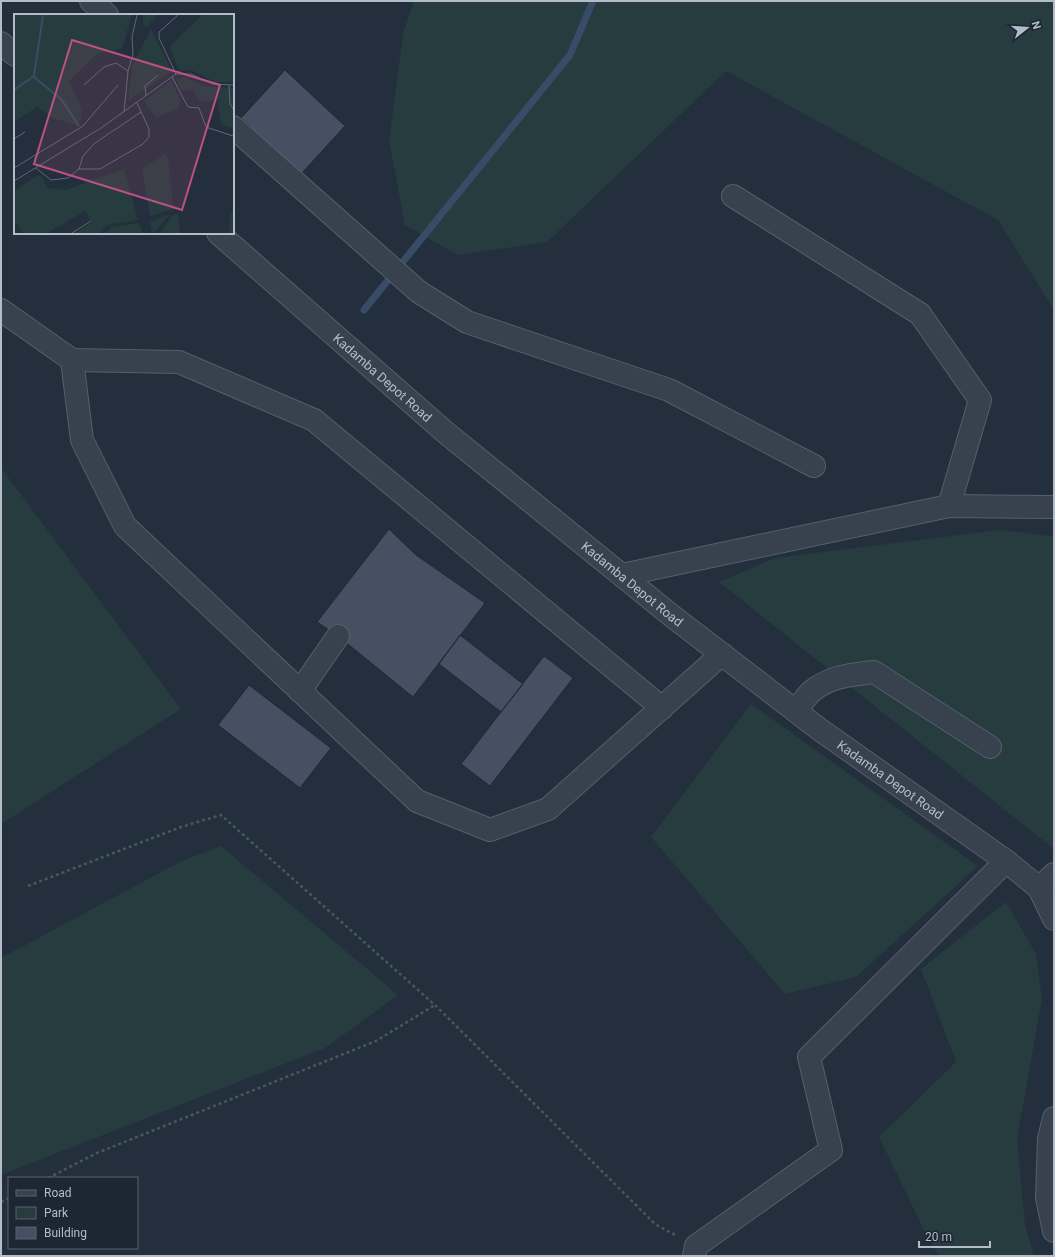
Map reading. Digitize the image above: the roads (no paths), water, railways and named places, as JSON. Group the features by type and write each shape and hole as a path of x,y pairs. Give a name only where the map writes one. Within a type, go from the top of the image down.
{"street":[{"path":"91,1 106,14"},
{"path":"1,43 14,54"},
{"path":"234,128 419,292 467,322 669,390 814,466"},
{"path":"733,196 920,314 980,400 950,506"},
{"name":"Kadamba Depot Road","path":"219,234 445,432 622,576 819,729 1006,861 1046,881 1054,919"},
{"path":"1,310 72,360 179,362 314,420 662,708"},
{"path":"72,360 82,440 125,526 417,801 490,830 548,809 722,654"},
{"path":"622,576 950,506 1054,507"},
{"path":"300,691 338,636"},
{"path":"796,711 811,692 831,679 852,674 874,672 990,747"},
{"path":"695,1251 831,1150 809,1057 1006,861"},
{"path":"1054,1118 1049,1139 1047,1198 1054,1231"}],"waterway":[{"path":"364,310 570,55 593,1"}]}
